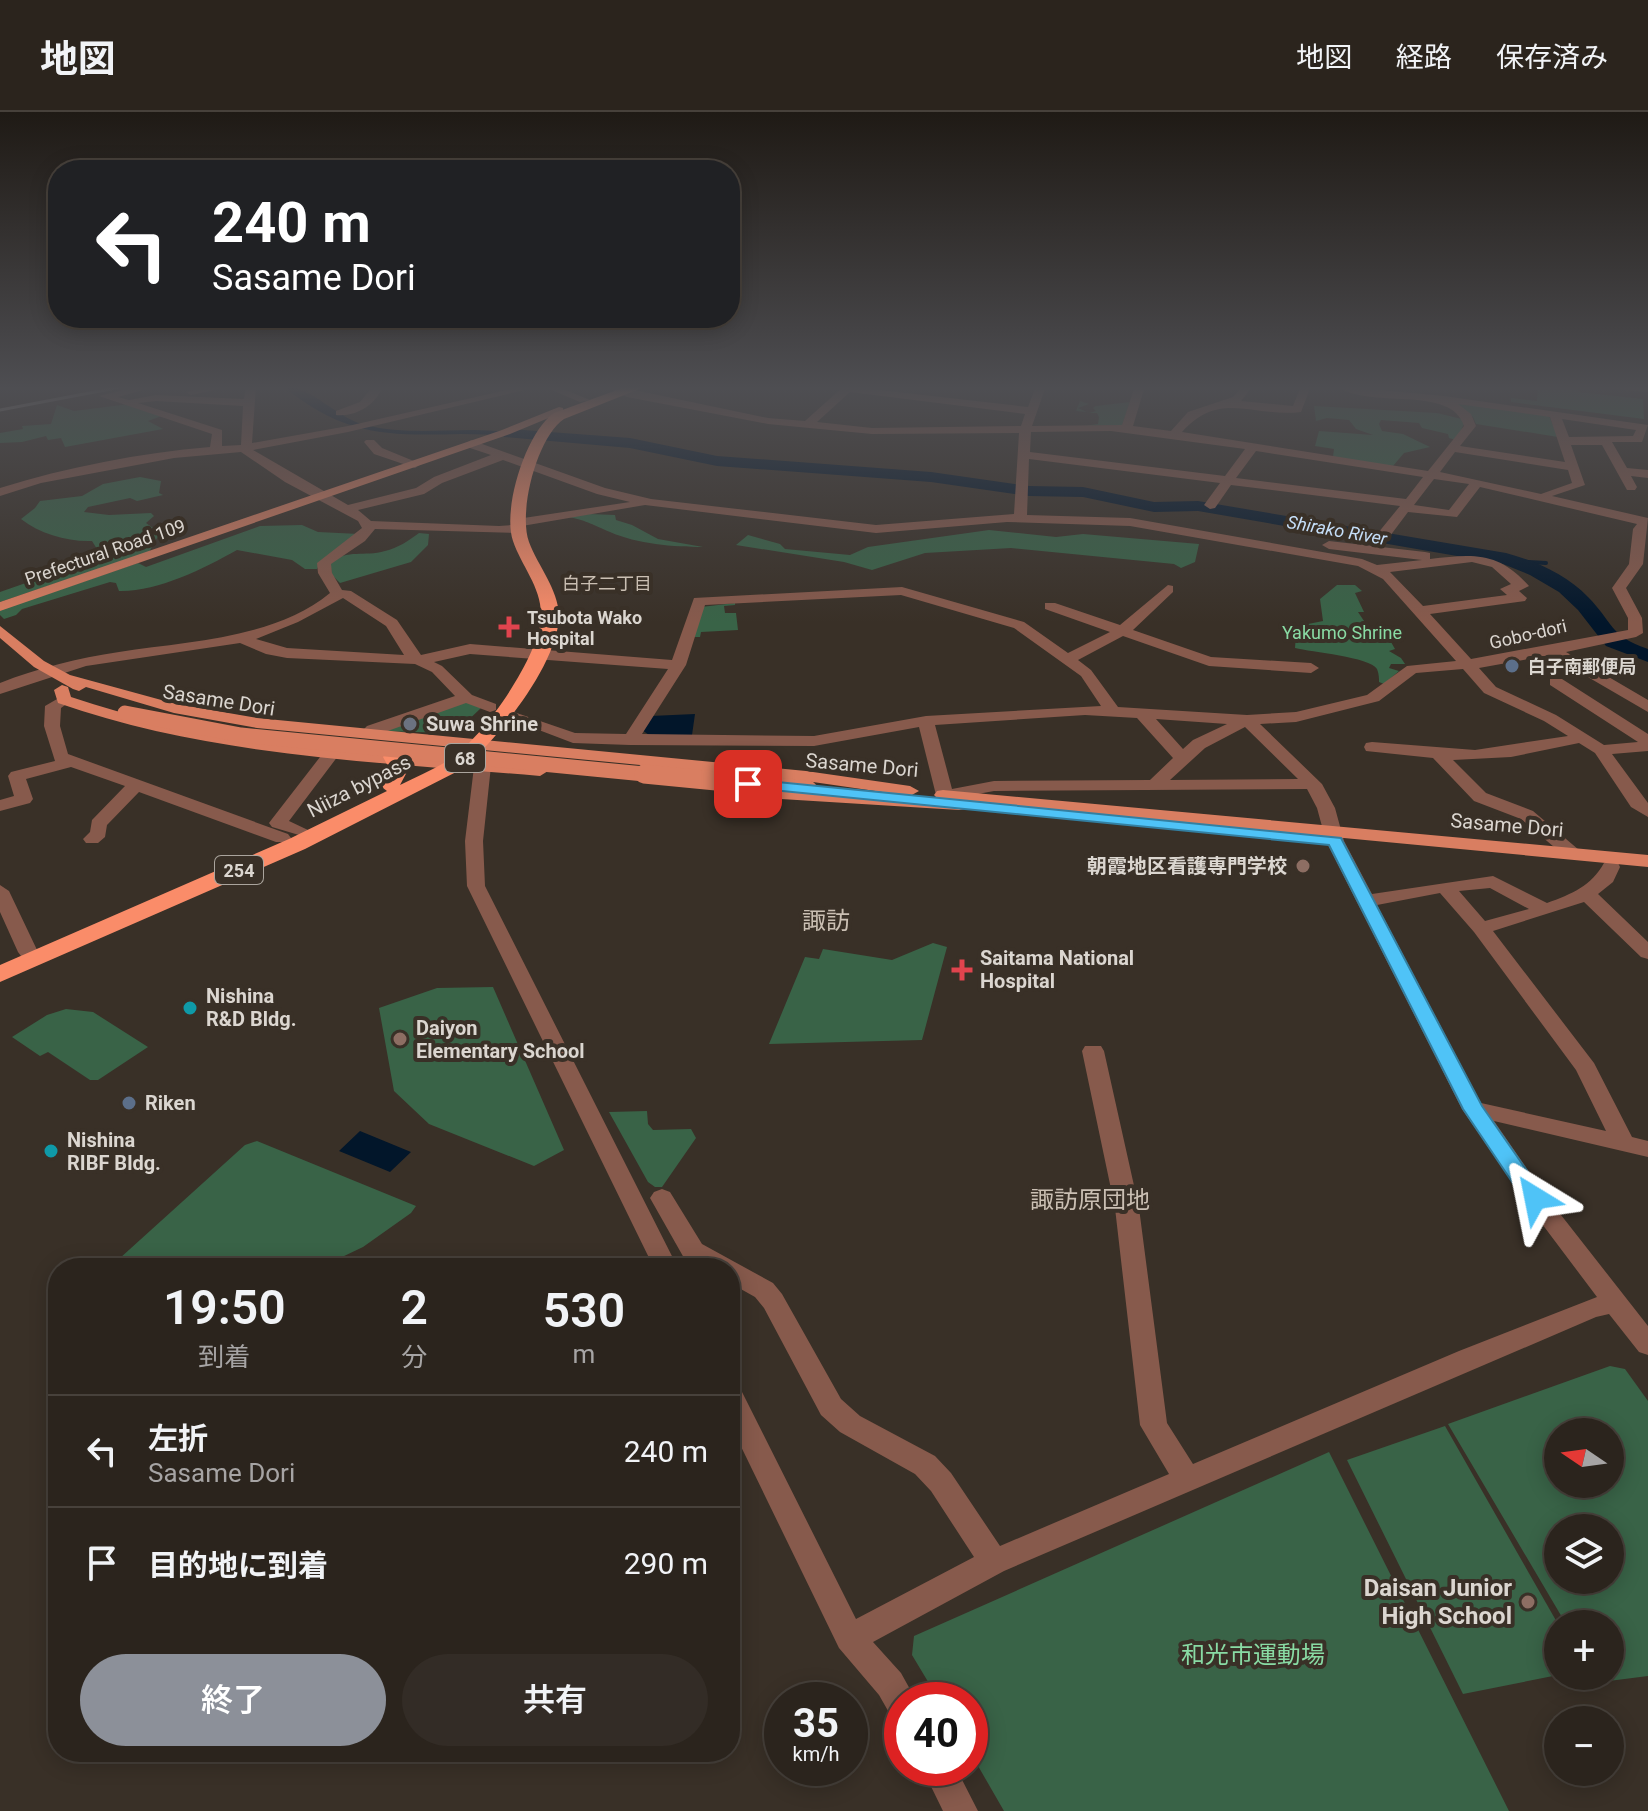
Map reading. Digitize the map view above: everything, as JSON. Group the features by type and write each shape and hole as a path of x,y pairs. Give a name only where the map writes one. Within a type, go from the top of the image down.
{"highway":[{"path":"514,527 526,465"},
{"name":"Niiza bypass","path":"0,974 297,844 465,755 549,627 549,607 514,527"},
{"name":"Niiza bypass","path":"0,964 209,874 389,785 465,755"},
{"path":"389,785 399,768 393,757"}],"main road":[{"name":"Prefectural Road 109","path":"0,607 410,465"},
{"name":"Sasame Dori","path":"0,630 49,670 64,690"},
{"name":"Sasame Dori","path":"0,650 32,675 64,690 130,710 241,735 1334,836 1648,871"},
{"path":"64,690 87,682 174,708 217,717 368,733 529,770 814,798 952,800"},
{"path":"64,690 159,730 218,741 393,757 540,750 806,776 910,791"},
{"path":"529,770 518,764 525,754 540,750"},
{"name":"Sasame Dori","path":"806,786 910,791 952,800"},
{"name":"Sasame Dori","path":"1334,836 1648,861"}],"street":[{"path":"0,492 39,480 115,465"},
{"path":"267,465 347,509 369,525 407,522 514,527 651,503"},
{"path":"417,465 445,477"},
{"path":"347,509 420,491 476,465"},
{"path":"530,465 601,491 651,503 876,529 1020,518 1154,525 1348,560 1378,569 1472,558 1497,564 1522,586 1507,589 1520,598 1420,611"},
{"path":"1020,518 1023,465"},
{"path":"1105,465 1452,514 1478,482"},
{"path":"1210,505 1240,465"},
{"path":"1370,465 1478,482 1648,522"},
{"path":"1385,533 1439,465"},
{"path":"1538,496 1577,488 1579,485 1573,467 1562,465"},
{"path":"1621,465 1631,487"},
{"path":"1624,471 1648,474"},
{"path":"1623,635 1636,633 1636,621 1619,588 1636,564 1642,546 1640,529 1648,522"},
{"path":"338,594 325,573 324,563 360,538 369,525"},
{"path":"1325,545 1428,556 1438,562"},
{"path":"1378,569 1490,690 1550,718 1601,750 1637,803 1648,812"},
{"path":"1070,658 1125,631 1158,603 1168,589"},
{"path":"634,759 637,740 678,665 699,601 902,591 1019,625 1070,658 1090,677 1113,712"},
{"path":"0,689 32,675 106,657 240,638 319,607 338,594 346,594 392,623 414,658 437,669 466,698 368,733"},
{"path":"1050,606 1209,661 1311,668"},
{"path":"1623,635 1648,640"},
{"name":"Gobo-dori","path":"466,698 573,738 637,740 814,741 926,721 1085,710 1247,720 1296,717 1373,698 1412,669 1494,662 1623,635"},
{"path":"240,638 271,651 287,653 420,660 463,649 678,665"},
{"path":"1551,649 1648,707"},
{"path":"1556,682 1648,744"},
{"path":"64,690 53,706 52,726 58,753 69,762 290,834"},
{"path":"1550,718 1595,707"},
{"path":"1143,715 1181,757"},
{"path":"1154,785 1181,757 1247,720 1313,784 1334,836 1473,1109 1535,1198 1648,1345"},
{"path":"926,721 952,800 994,786 1313,784"},
{"path":"1372,747 1438,754 1527,749 1581,738"},
{"path":"1601,750 1648,744"},
{"path":"290,834 278,823 333,752"},
{"path":"1438,754 1480,797 1527,815 1573,854"},
{"path":"465,755 473,845 472,868 476,886 661,1258"},
{"path":"0,806 24,799 17,776 69,762"},
{"path":"92,839 99,833 98,824 135,786"},
{"path":"1481,928 1588,895 1607,879 1611,867"},
{"path":"1367,901 1445,887 1497,883 1543,909"},
{"path":"1445,887 1481,928 1586,1068 1624,1144"},
{"path":"0,891 28,952"},
{"path":"1588,895 1648,953"},
{"path":"1093,1051 1129,1222 1154,1425 1187,1480"},
{"path":"1473,1109 1648,1149"},
{"path":"662,1198 693,1251 705,1258"},
{"path":"740,1277 764,1290 773,1301 831,1407 850,1424 925,1465 941,1482 994,1562"},
{"path":"850,1638 994,1562 1563,1320 1616,1302"},
{"path":"740,1416 850,1638 888,1682"},
{"path":"948,1786 961,1811"}],"green space":[{"path":"140,477 161,481 159,493 163,495 88,507 84,512 109,515 151,513 154,516 146,523 160,533 149,552 0,602 0,592 83,563 97,549 92,541 55,536 21,519 40,501 82,496 103,484"},
{"path":"615,515 616,520 658,539 703,547 644,542 569,517"},
{"path":"302,525 318,532 359,534 321,561 317,569 305,569 292,560 237,550 195,572 149,588 119,591 116,583 110,582 22,609 4,619 0,615 0,610 138,563 146,567 260,526"},
{"path":"989,530 1056,537 1083,534 1199,544 1195,562 1181,568 1174,564 1011,548 925,553 872,570 844,562 736,545 748,535 780,544 785,549 850,555 868,547"},
{"path":"419,533 429,534 428,545 411,562 340,583 332,575 330,562 337,558 390,550"},
{"name":"Yakumo Shrine","path":"1337,585 1355,585 1362,591 1355,593 1364,612 1358,612 1372,633 1378,633 1382,642 1391,642 1395,649 1389,651 1405,664 1391,664 1389,668 1399,671 1384,684 1379,682 1377,669 1363,661 1295,648 1296,634 1303,625 1323,621 1320,599"},
{"path":"735,603 724,606 725,613 736,613 738,630 701,632 700,637 692,637 701,607"},
{"path":"465,700 481,708 460,728 449,733 382,731"},
{"path":"933,943 947,947 922,1040 769,1044 805,957 819,959 823,949 892,960"},
{"path":"493,987 564,1150 534,1166 429,1124 394,1091 379,1008 437,988"},
{"path":"66,1009 93,1012 148,1047 98,1080 90,1080 48,1052 40,1056 12,1037 47,1015"},
{"path":"647,1111 648,1124 653,1130 691,1129 696,1138 662,1187 648,1182 609,1112"},
{"path":"257,1141 416,1206 411,1213 363,1247 340,1258 120,1258 245,1145"},
{"path":"1610,1366 1625,1369 1648,1401 1648,1676 1624,1679 1624,1610 1558,1610 1548,1594 1624,1594 1624,1514 1544,1514 1544,1587 1448,1424"},
{"path":"1445,1426 1550,1610 1544,1610 1544,1678 1463,1694 1347,1460"},
{"name":"和光市運動場","path":"1329,1452 1509,1811 1004,1811 988,1783 988,1682 928,1682 912,1655 914,1636"}],"water":[{"path":"695,714 692,735 649,735 642,730 651,716"},
{"path":"360,1131 411,1152 390,1172 339,1151"}],"waterway":[{"name":"Shirako River","path":"774,465 931,477 1029,491 1083,492 1154,507 1198,506 1506,559 1537,571 1566,588 1585,606 1608,638 1624,648 1648,656"},
{"path":"1513,561 1546,563"}],"place":[{"name":"Tsubota Wako Hospital","path":"509,627"},
{"name":"白子南郵便局","path":"1512,666"},
{"name":"Suwa Shrine","path":"410,724"},
{"name":"朝霞地区看護専門学校","path":"1303,866"},
{"name":"Saitama National Hospital","path":"962,970"},
{"name":"Nishina R&D Bldg.","path":"190,1008"},
{"name":"Daiyon Elementary School","path":"400,1039"},
{"name":"Riken","path":"129,1103"},
{"name":"Nishina RIBF Bldg.","path":"51,1151"},
{"name":"Daisan Junior High School","path":"1528,1602"}],"district":[{"name":"白子二丁目","path":"607,583"},
{"name":"諏訪","path":"826,921"},
{"name":"諏訪原団地","path":"1090,1200"}],"route":[{"path":"748,784 1335,841 1473,1109 1535,1198"}]}
